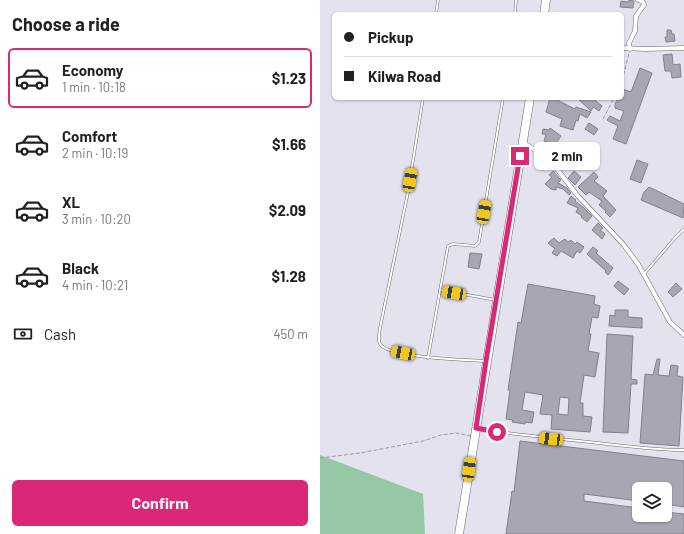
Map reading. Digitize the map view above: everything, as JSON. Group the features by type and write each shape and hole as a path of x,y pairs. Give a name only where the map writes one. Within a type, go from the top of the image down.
{"highway":[{"path":"544,12 546,0"},
{"path":"459,534 530,100"}],"street":[{"path":"630,49 630,43 635,31 636,16 644,5 643,2 638,0"},
{"path":"624,48 684,49"},
{"path":"522,142 554,165 577,195 623,244 644,275 670,322 684,335"}],"lane":[{"path":"436,12 438,0"},
{"path":"515,12 516,0"},
{"path":"423,100 408,192 381,323 379,343 381,346 390,350 428,358 486,361"},
{"path":"428,358 448,246 453,244 475,246 479,242 502,100"},
{"path":"644,275 684,229"},
{"path":"440,290 496,300"},
{"path":"475,432 655,449 684,450"}],"path":[{"path":"624,73 630,49"},
{"path":"603,119 613,100"},
{"path":"320,458 360,453 423,441 441,435 475,432"}],"green space":[{"path":"320,455 423,494 425,534 320,534"}],"building":[{"path":"629,0 634,1 633,8 620,7 621,1 628,2"},
{"path":"667,30 671,30 672,34 674,34 675,41 666,42 665,37 667,37"},
{"path":"672,54 673,65 680,64 681,77 672,78 671,71 665,71 663,55"},
{"path":"640,68 652,73 626,144 613,139 618,126 607,120 610,116 620,121 624,111 615,108 615,104 617,100 624,100 624,90 631,92"},
{"path":"549,100 557,100 575,109 576,107 591,112 587,118 580,114 578,121 576,120 573,130 560,126 562,119 546,112"},
{"path":"579,100 594,100 602,106 599,111 593,107 591,111"},
{"path":"589,123 598,129 594,135 585,129"},
{"path":"550,128 561,136 555,145 557,146 554,150 560,155 557,159 543,147 547,142 544,141 546,134 542,134 543,129 549,130"},
{"path":"637,160 648,164 641,183 630,179"},
{"path":"553,171 561,180 558,183 567,188 571,193 569,195 563,189 556,187 556,190 551,189 545,184 552,177 549,175"},
{"path":"574,171 581,177 575,185 568,178"},
{"path":"594,172 598,177 594,181 607,191 603,196 616,210 610,217 599,205 602,201 589,192 586,195 578,187"},
{"path":"649,187 684,204 683,218 641,200 644,192"},
{"path":"571,196 592,216 587,222 576,212 578,208 567,203"},
{"path":"598,223 603,228 600,230 605,234 602,239 592,230"},
{"path":"554,238 559,243 565,239 568,242 571,240 575,244 577,242 584,247 580,253 577,251 573,258 561,251 557,256 552,253 555,249 548,243"},
{"path":"593,247 598,251 596,253 613,268 608,275 605,272 606,271 587,254"},
{"path":"470,253 482,254 479,269 468,267"},
{"path":"618,281 629,289 624,295 614,286"},
{"path":"676,283 682,289 673,297 668,292"},
{"path":"528,284 595,296 594,304 600,306 598,318 592,317 588,351 599,353 595,377 584,375 580,403 583,403 583,416 592,417 590,432 551,429 552,415 540,414 543,395 525,392 522,410 534,412 532,423 525,422 525,424 512,422 513,420 506,419 510,390 508,390 518,322 521,323","holes":["560,397 569,398 568,415 558,414"]},
{"path":"615,310 628,310 628,317 642,318 642,328 609,326 610,315 615,316"},
{"path":"607,334 633,336 631,379 637,380 637,384 631,384 628,433 603,432"},
{"path":"657,359 660,359 658,375 669,376 671,365 678,366 677,376 683,377 679,446 640,443 645,374 653,375"},
{"path":"520,441 684,461 684,507 672,505 672,482 632,482 632,500 584,494 584,501 632,507 632,522 672,522 672,513 684,514 684,534 506,534 512,491 514,492"}],"route":[{"path":"497,432 476,428 520,156"}]}
